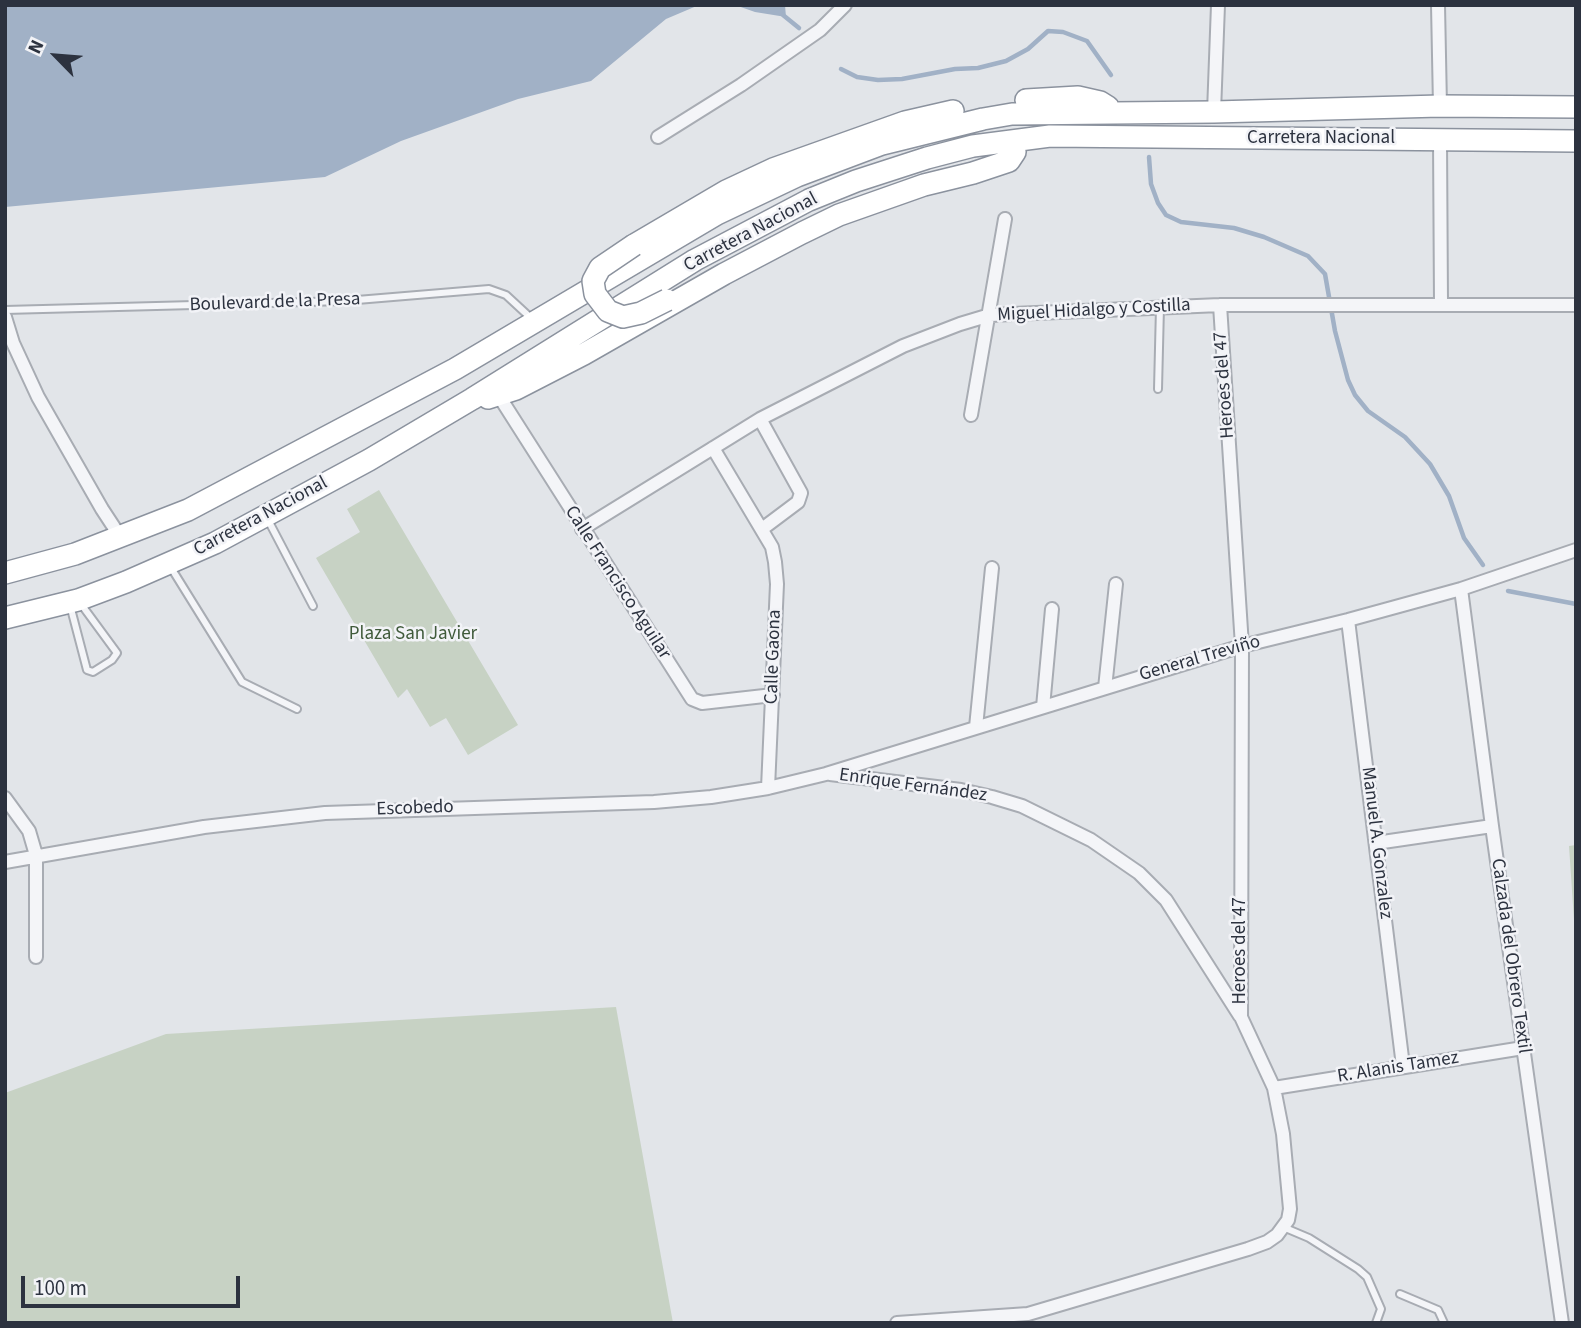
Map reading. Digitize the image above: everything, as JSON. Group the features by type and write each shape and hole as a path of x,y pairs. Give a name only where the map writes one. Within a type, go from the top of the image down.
{"highway":[{"path":"1049,136 1015,152 912,181 820,214 736,257 641,313 623,317 608,312 595,294 593,281 605,262 726,191 773,169 905,122 1011,101 1066,97 1089,99 1115,112"},
{"name":"Carretera Nacional","path":"5,573 75,554 188,510 455,369 727,209 797,176 882,144 1012,114 1214,113 1440,106 1576,107"},
{"name":"Carretera Nacional","path":"5,618 74,601 169,564 267,517 472,399 695,260 809,200 856,181 950,152 1004,141 1049,136 1576,141"},
{"path":"472,399 499,396 516,389 584,354 724,274 839,215 924,185 1009,161 1015,152"}],"street":[{"path":"658,136 741,85 820,30 845,5"},
{"path":"1214,113 1218,5"},
{"path":"1438,5 1440,106"},
{"path":"1440,140 1441,303"},
{"path":"971,415 1005,219"},
{"name":"Miguel Hidalgo y Costilla","path":"582,529 760,419 903,346 990,315 1220,305 1576,305"},
{"name":"Heroes del 47","path":"1220,305 1242,646 1241,1017 1274,1088 1283,1134 1290,1209 1283,1227"},
{"path":"5,317 13,344 38,397 121,538"},
{"name":"Calle Francisco Aguilar","path":"499,396 692,699 702,703 774,695"},
{"path":"760,419 801,492 798,502 762,529"},
{"name":"Calle Gaona","path":"713,447 772,547 777,584 768,788"},
{"name":"General Treviño","path":"826,774 1242,646 1348,621 1461,589 1576,550"},
{"path":"976,727 992,568"},
{"path":"1105,688 1116,584"},
{"name":"Calzada del Obrero Textil","path":"1461,589 1562,1323"},
{"path":"1043,707 1052,609"},
{"name":"Manuel A. Gonzalez","path":"1348,621 1403,1066"},
{"name":"Enrique Fernández","path":"826,774 961,790 992,797 1022,806 1091,840 1139,873 1166,900 1241,1017"},
{"name":"Escobedo","path":"5,862 204,827 325,813 654,802 768,788 826,774"},
{"path":"5,797 29,831 36,855 36,957"},
{"path":"1376,843 1492,826"},
{"name":"R. Alanis Tamez","path":"1274,1088 1523,1048"},
{"path":"897,1323 1026,1319 1248,1249 1267,1242 1283,1227"}],"lane":[{"name":"Boulevard de la Presa","path":"5,310 345,302 489,289 506,295 534,321"},
{"path":"1158,389 1160,307"},
{"path":"267,517 313,606"},
{"path":"169,564 242,682 297,709"},
{"path":"74,601 117,653 112,660 93,672 88,670 74,601"},
{"path":"1283,1227 1309,1238 1367,1277 1381,1309 1376,1323"},
{"path":"1400,1294 1438,1310 1444,1323"}],"green space":[{"name":"Plaza San Javier","path":"379,490 518,725 468,755 446,718 430,727 407,689 398,698 316,558 360,532 347,509"},
{"path":"1576,845 1576,950 1569,846"},
{"path":"616,1007 673,1323 5,1323 5,1093 166,1034"}],"water":[{"path":"5,5 699,5 666,19 591,81 518,99 401,141 325,177 5,207"},
{"path":"735,5 785,5 786,17 755,12"}],"waterway":[{"path":"783,15 799,28"},
{"path":"841,69 857,77 878,80 978,68 1006,61 1028,49 1048,31 1063,32 1087,41 1111,75"},
{"path":"1149,157 1151,184 1166,215 1181,222 1234,228 1264,237 1308,256 1325,274 1335,331 1348,380 1355,395 1368,411 1405,437 1430,464 1449,496 1464,538 1483,565"},
{"path":"1508,591 1576,604"}]}
